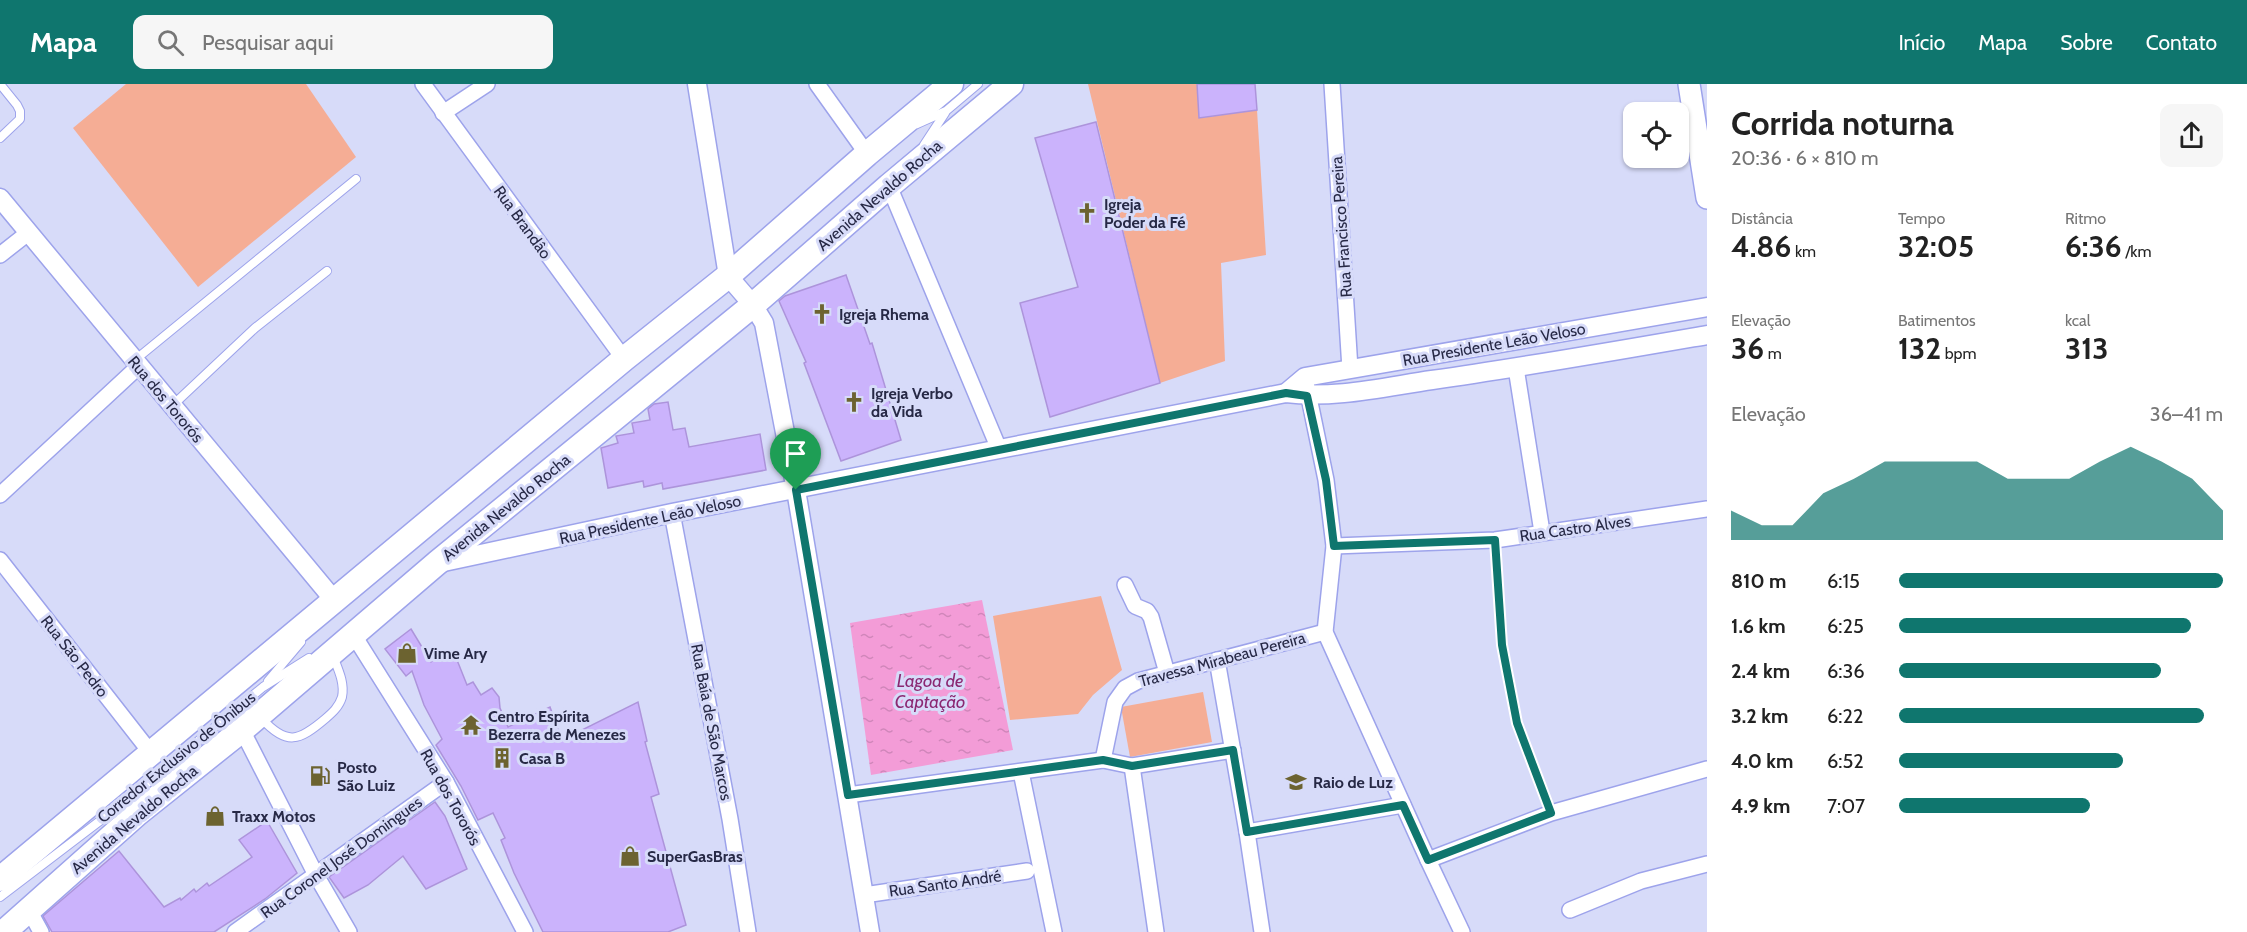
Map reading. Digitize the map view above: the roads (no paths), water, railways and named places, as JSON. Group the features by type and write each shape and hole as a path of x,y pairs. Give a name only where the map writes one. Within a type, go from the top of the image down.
{"highway":[{"path":"1,893 151,753 624,359 728,276 951,84"},
{"name":"Avenida Nevaldo Rocha","path":"4,932 138,813 251,722 322,653 357,630 753,305 1011,84"}],"main road":[{"path":"1689,84 1707,198"}],"street":[{"name":"Rua Brandâo","path":"423,84 624,359"},
{"path":"442,113 487,84"},
{"path":"698,84 728,276 753,305 764,323 796,490 870,932"},
{"path":"817,84 867,154"},
{"name":"Rua Francisco Pereira","path":"1332,84 1350,369"},
{"path":"898,179 999,449"},
{"name":"Rua dos Tororós","path":"0,198 172,406 339,595"},
{"path":"0,255 28,233"},
{"name":"Rua Presidente Leão Veloso","path":"437,563 672,513 1286,393 1350,369 1707,307"},
{"name":"Rua Presidente Leão Veloso","path":"1306,386 1352,392 1516,368 1707,335"},
{"path":"0,495 136,363"},
{"path":"1516,368 1542,532"},
{"path":"1306,386 1326,480 1334,546 1325,632 1462,932"},
{"name":"Rua Castro Alves","path":"1334,546 1495,540 1707,509"},
{"name":"Rua Baía de São Marcos","path":"672,513 730,819 748,932"},
{"name":"Rua São Pedro","path":"0,560 151,753"},
{"path":"1125,585 1136,606 1147,611 1151,616 1167,673"},
{"name":"Rua dos Tororós","path":"357,630 446,782 525,932"},
{"name":"Travessa Mirabeau Pereira","path":"1103,760 1112,711 1119,694 1137,681 1325,632"},
{"path":"1216,660 1247,832 1262,932"},
{"path":"251,722 316,875 349,932"},
{"path":"848,795 1103,760 1132,766 1233,750"},
{"path":"1132,766 1156,932"},
{"path":"1428,860 1551,813 1707,769"},
{"path":"1021,772 1054,932"},
{"name":"Rua Coronel José Domingues","path":"236,932 446,782"},
{"path":"1247,832 1403,805"},
{"path":"1570,910 1641,881 1707,864"},
{"name":"Rua Santo André","path":"864,895 1027,871"},
{"path":"29,910 41,932"}],"lane":[{"path":"0,84 20,111 20,119 0,138"},
{"path":"898,179 946,111 978,84"},
{"path":"886,138 946,111"},
{"path":"136,363 356,178"},
{"path":"172,406 255,328 327,271"},
{"path":"1495,540 1502,645 1517,723 1551,813"},
{"name":"Corredor Exclusivo de Ônibus","path":"263,687 339,595"},
{"path":"251,722 283,736 295,738 306,735 336,709 342,697 342,684 322,653"},
{"name":"Corredor Exclusivo de Ônibus","path":"1,893 126,801 263,687 322,653"}],"water":[{"name":"Lagoa de Captação","path":"982,600 1013,750 871,775 850,623"}],"place":[{"name":"Igreja Poder da Fé","path":"1087,213"},
{"name":"Igreja Rhema","path":"822,314"},
{"name":"Igreja Verbo da Vida","path":"854,402"},
{"name":"Vime Ary","path":"407,653"},
{"name":"Centro Espírita Bezerra de Menezes","path":"471,725"},
{"name":"Casa B","path":"502,758"},
{"name":"Posto São Luiz","path":"320,776"},
{"name":"Raio de Luz","path":"1296,782"},
{"name":"Traxx Motos","path":"215,816"},
{"name":"SuperGasBras","path":"630,856"}]}
